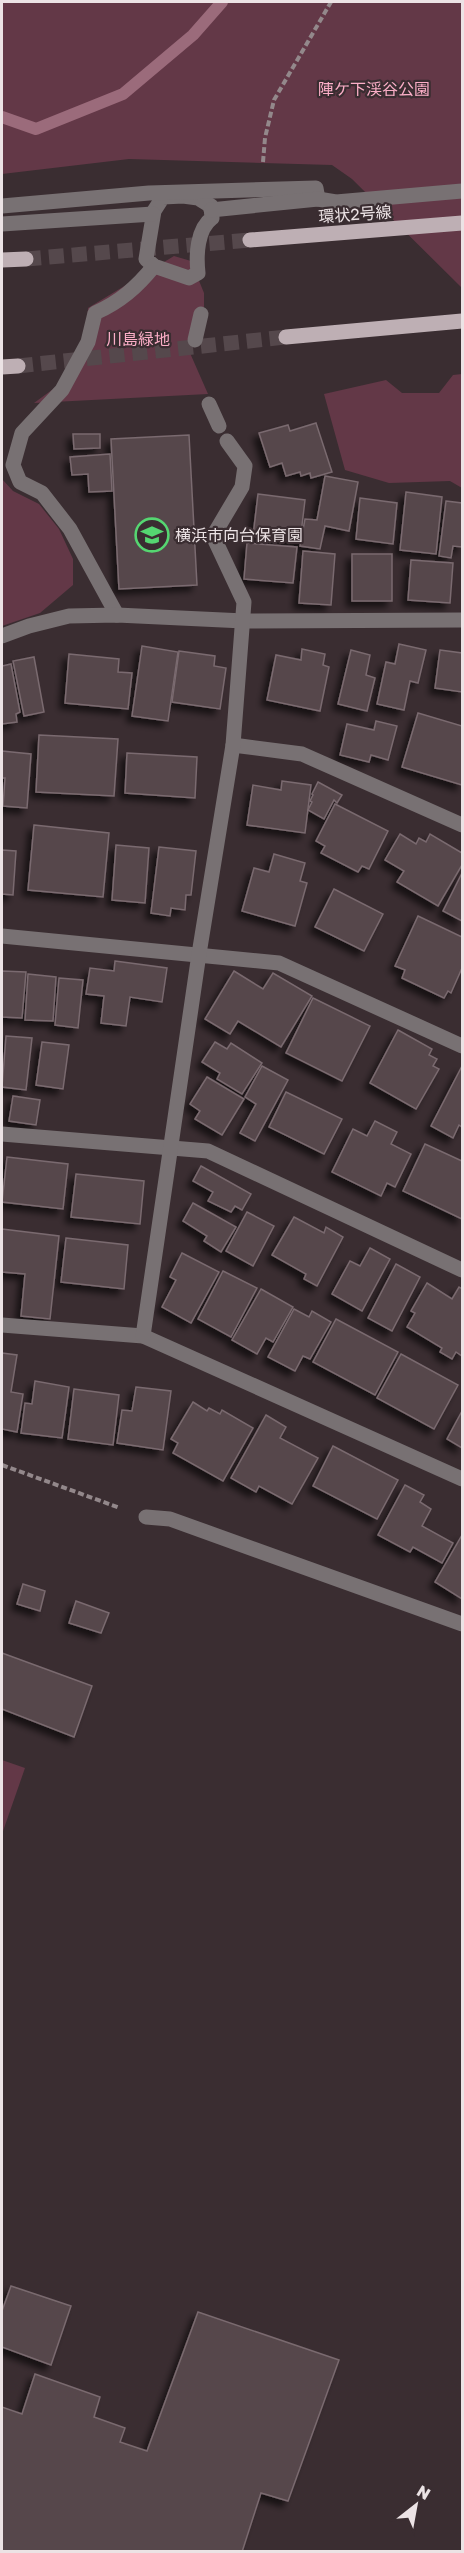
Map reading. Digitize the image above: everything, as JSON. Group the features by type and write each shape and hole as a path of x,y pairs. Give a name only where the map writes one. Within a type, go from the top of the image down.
{"main road":[{"name":"環状2号線","path":"250,240 462,224"},
{"path":"2,260 26,259"},
{"path":"286,337 462,321"},
{"path":"2,367 18,366"}],"street":[{"path":"2,206 149,193 260,189 316,188 318,199"},
{"path":"211,210 318,199 336,202 462,191"},
{"path":"164,197 198,198 211,206 212,218 204,223 200,240 198,273 189,278 154,266 146,259 153,214 164,197"},
{"path":"2,224 153,214"},
{"path":"117,615 70,529 42,494 20,482 12,465 22,433 62,390 88,342 95,314 112,306 138,286 154,266"},
{"path":"195,340 201,314"},
{"path":"209,404 219,426"},
{"path":"143,1336 169,1148 233,745 244,602 213,536 242,487 245,466 227,441"},
{"path":"2,636 29,626 69,616 117,615 244,621 462,620"},
{"path":"233,745 302,754 462,825"},
{"path":"2,936 279,963 462,1046"},
{"path":"2,1134 208,1151 462,1270"},
{"path":"2,1325 143,1336 462,1479"},
{"path":"146,1517 170,1519 462,1624"}],"path":[{"path":"260,189 265,138 273,100 331,2"},
{"path":"2,1465 146,1517"}],"green space":[{"name":"陣ケ下渓谷公園","path":"2,2 462,2 462,288 352,179 332,165 129,159 2,174"},
{"name":"川島緑地","path":"174,256 191,261 204,293 204,307 190,353 208,394 34,403 60,384 86,340 88,308"},
{"path":"462,374 462,488 450,481 389,483 345,470 324,394 386,380 402,393 439,393 453,375"},
{"path":"2,479 13,491 39,504 59,529 73,559 73,585 40,613 2,626"},
{"path":"2,1760 25,1768 2,1834"}],"building":[{"path":"316,423 332,472 311,478 310,473 301,476 300,472 286,476 282,463 270,467 259,433 288,425 290,431"},
{"path":"73,434 100,434 100,448 74,449"},
{"path":"189,435 197,585 119,589 111,439"},
{"path":"110,454 112,491 89,492 88,474 72,475 70,457"},
{"path":"325,476 358,482 349,531 325,526 320,549 300,546 305,519 317,520"},
{"path":"406,492 442,497 436,554 400,550"},
{"path":"258,494 305,500 300,542 253,536"},
{"path":"360,498 397,503 393,544 356,539"},
{"path":"446,501 462,503 462,547 453,546 451,558 439,556"},
{"path":"247,543 297,547 293,583 244,579"},
{"path":"303,551 335,554 331,605 299,603"},
{"path":"352,554 392,554 392,601 352,601"},
{"path":"411,560 453,563 450,603 408,600"},
{"path":"399,644 426,650 418,683 410,681 404,710 377,704 386,662 395,664"},
{"path":"142,646 178,652 168,721 132,716"},
{"path":"302,649 325,654 323,665 329,667 320,711 267,700 276,655 301,660"},
{"path":"351,650 370,655 366,675 375,678 367,711 338,704"},
{"path":"440,650 462,653 462,692 435,688"},
{"path":"179,651 215,656 214,666 226,668 220,709 172,702"},
{"path":"69,654 119,659 118,672 132,673 128,709 65,703"},
{"path":"34,657 44,712 24,716 13,661"},
{"path":"11,664 20,712 16,714 17,722 2,724 2,666"},
{"path":"418,713 462,726 462,785 402,767"},
{"path":"376,721 397,726 388,760 371,755 369,762 340,755 347,724 374,730"},
{"path":"39,735 118,739 114,796 36,792"},
{"path":"2,751 31,754 27,808 3,806 5,778 2,778"},
{"path":"127,753 197,757 195,798 125,793"},
{"path":"282,781 311,785 305,833 247,825 253,785 281,790"},
{"path":"318,782 342,795 337,803 334,800 324,819 308,810"},
{"path":"335,804 388,831 369,869 362,866 358,872 321,853 325,846 316,841"},
{"path":"34,825 109,833 103,897 28,890"},
{"path":"400,834 416,844 419,838 426,842 430,834 462,853 462,865 438,906 397,882 404,871 385,860"},
{"path":"116,845 149,848 145,903 112,900"},
{"path":"159,847 196,851 191,895 186,895 185,910 171,908 170,916 151,913"},
{"path":"2,850 16,851 13,895 2,894"},
{"path":"274,854 305,863 300,881 307,883 295,926 242,911 254,868 269,872"},
{"path":"462,873 462,921 443,911"},
{"path":"334,889 383,914 364,951 315,927"},
{"path":"418,916 462,937 462,968 451,993 448,991 444,998 402,978 405,970 395,966"},
{"path":"115,961 167,968 162,1002 130,997 126,1026 101,1023 104,996 86,994 90,968 114,971"},
{"path":"2,971 26,972 22,1018 2,1017"},
{"path":"234,971 263,989 273,973 312,996 281,1047 238,1021 230,1034 205,1019"},
{"path":"28,974 56,977 53,1021 25,1020"},
{"path":"59,978 83,980 78,1028 55,1025"},
{"path":"313,998 370,1026 342,1081 286,1053"},
{"path":"398,1030 432,1049 429,1055 437,1059 433,1066 439,1069 416,1109 370,1083"},
{"path":"6,1036 32,1038 26,1090 2,1087"},
{"path":"42,1042 69,1045 63,1089 36,1085"},
{"path":"215,1042 227,1049 231,1043 262,1063 242,1094 217,1079 220,1073 202,1062"},
{"path":"262,1066 288,1080 255,1141 240,1133 256,1104 245,1097"},
{"path":"462,1066 462,1127 459,1125 453,1138 431,1126"},
{"path":"207,1077 244,1099 222,1135 195,1119 200,1111 190,1104"},
{"path":"286,1092 342,1119 324,1154 269,1127"},
{"path":"13,1096 40,1100 36,1125 9,1121"},
{"path":"375,1121 397,1132 391,1144 411,1154 395,1187 387,1183 381,1196 332,1172 353,1129 367,1136"},
{"path":"425,1144 462,1161 462,1219 403,1191"},
{"path":"7,1157 68,1164 63,1209 2,1202"},
{"path":"201,1166 251,1194 242,1210 235,1206 231,1212 208,1201 213,1192 193,1181"},
{"path":"76,1174 144,1181 140,1224 71,1217"},
{"path":"193,1203 236,1227 221,1252 204,1241 207,1236 183,1221"},
{"path":"247,1212 274,1226 253,1266 226,1251"},
{"path":"294,1217 324,1233 326,1227 343,1237 317,1286 304,1279 306,1274 272,1255"},
{"path":"2,1229 59,1236 50,1319 21,1316 25,1274 2,1272"},
{"path":"66,1238 128,1245 124,1289 61,1282"},
{"path":"370,1248 390,1259 362,1311 332,1294 350,1261 360,1266"},
{"path":"182,1253 219,1272 191,1323 162,1307 176,1280 170,1277"},
{"path":"396,1264 420,1277 392,1331 368,1318"},
{"path":"223,1271 257,1288 231,1337 198,1319"},
{"path":"427,1283 452,1299 459,1287 462,1289 462,1356 456,1352 452,1359 440,1352 442,1348 407,1327 415,1313 411,1311"},
{"path":"261,1289 293,1307 273,1342 266,1338 257,1354 232,1340"},
{"path":"294,1309 309,1317 312,1311 331,1322 310,1359 303,1356 295,1371 268,1357"},
{"path":"336,1319 398,1352 375,1395 313,1362"},
{"path":"2,1353 17,1355 11,1392 23,1394 17,1432 2,1429"},
{"path":"401,1354 458,1385 434,1429 377,1398"},
{"path":"35,1381 69,1387 62,1438 21,1433 25,1403 32,1404"},
{"path":"136,1387 171,1391 163,1450 117,1443 122,1410 132,1411"},
{"path":"74,1389 119,1395 113,1445 68,1439"},
{"path":"193,1402 207,1411 209,1408 220,1414 222,1410 253,1428 223,1481 173,1453 178,1443 171,1439"},
{"path":"462,1411 462,1448 447,1439"},
{"path":"266,1415 286,1427 280,1438 318,1458 292,1504 259,1486 256,1492 231,1478"},
{"path":"333,1446 398,1480 377,1519 313,1486"},
{"path":"405,1485 424,1495 420,1502 431,1509 422,1526 453,1543 442,1563 413,1547 410,1552 378,1535"},
{"path":"462,1535 462,1599 435,1582"},
{"path":"23,1584 45,1591 40,1611 17,1604"},
{"path":"76,1601 109,1613 101,1633 69,1623"},
{"path":"2,1653 92,1686 74,1737 2,1709"},
{"path":"11,2286 71,2306 51,2365 2,2347 2,2311"},
{"path":"198,2312 339,2360 288,2501 261,2493 242,2552 2,2552 2,2407 22,2414 35,2374 100,2397 94,2417 125,2428 120,2442 147,2451"}],"waterway":[{"path":"2,117 36,129 123,94 193,35 222,2"}],"tunnel":[{"path":"26,259 250,240"},
{"path":"18,366 286,337"}],"place":[{"name":"横浜市向台保育園","path":"152,535"}]}
